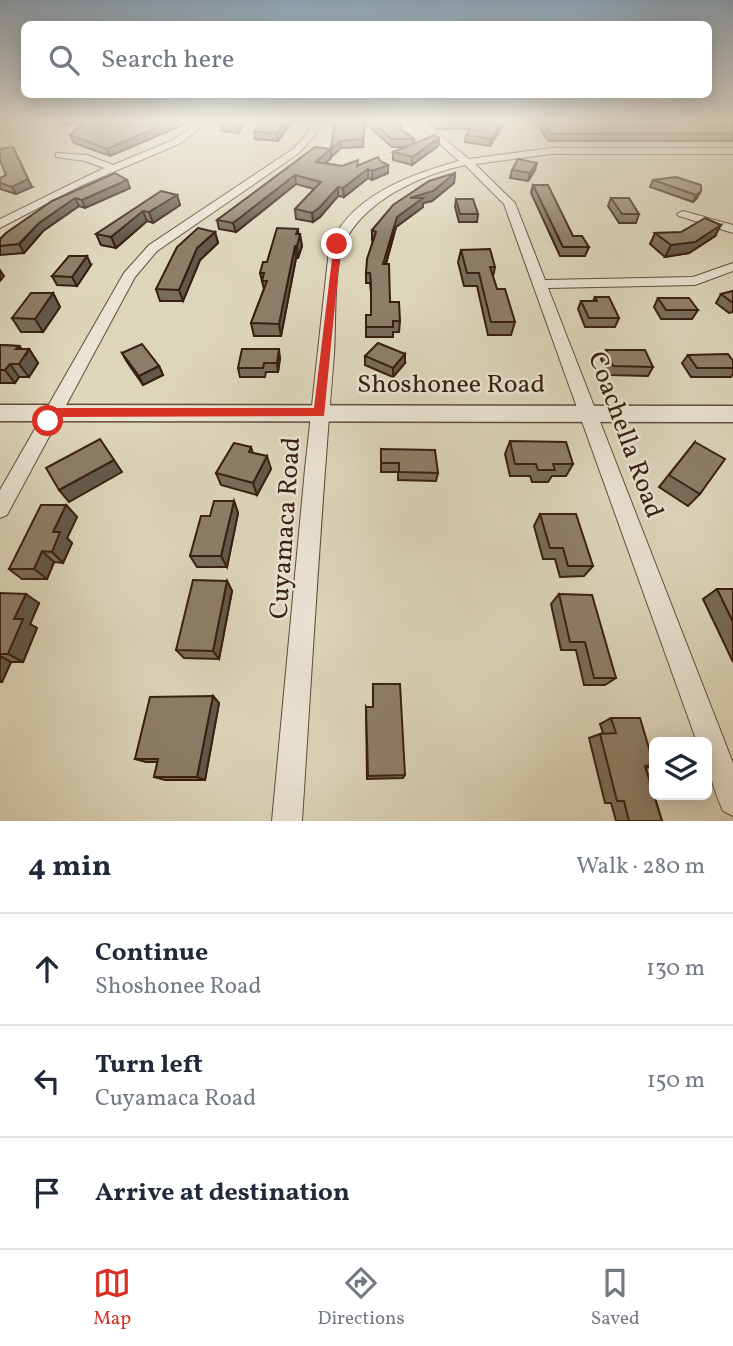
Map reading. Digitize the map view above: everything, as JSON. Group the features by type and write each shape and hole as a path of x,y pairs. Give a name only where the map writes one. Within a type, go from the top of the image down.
{"street":[{"path":"92,160 112,169"},
{"path":"0,224 33,204 133,160"},
{"path":"0,509 129,276 153,248 282,160"},
{"name":"Coachella Road","path":"468,160 494,183 509,203 586,414 725,762 733,801"},
{"name":"Cuyamaca Road","path":"288,821 320,413 337,244 360,214 382,196 424,175 485,160"},
{"path":"682,214 733,229"},
{"path":"540,284 695,281 733,267"},
{"name":"Shoshonee Road","path":"0,413 733,414"}],"building":[{"path":"0,160 19,160 28,179 12,187 0,183 0,178 6,175"},
{"path":"297,160 318,160 316,162 342,166 358,160 357,166 370,160 380,160 388,165 372,171 368,169 343,188 338,187 312,213 295,209 321,182 295,175 233,223 217,220"},
{"path":"517,160 537,163 530,173 512,170"},
{"path":"115,173 127,180 82,200 75,198 39,223 19,244 0,246 0,239 6,233 52,201"},
{"path":"455,173 433,191 410,198 423,198 397,217 383,264 389,264 390,302 399,302 400,321 393,321 393,327 366,327 366,315 371,315 370,273 366,273 367,259 376,232 372,230 393,205 429,181"},
{"path":"676,177 701,185 701,191 696,195 653,180"},
{"path":"533,185 548,185 573,236 582,236 589,247 563,247"},
{"path":"161,191 177,195 149,212 143,211 111,237 96,234"},
{"path":"611,198 629,198 639,214 622,214"},
{"path":"456,199 473,199 478,214 460,214"},
{"path":"705,218 721,225 695,242 671,245 655,233 681,232"},
{"path":"198,228 215,232 197,248 179,290 156,289 177,247"},
{"path":"277,228 298,229 296,234 300,234 295,246 279,324 251,323 267,281 262,281 264,273 260,273 263,262 267,262"},
{"path":"490,249 495,267 490,267 497,289 505,289 515,322 491,322 479,273 467,273 461,250"},
{"path":"69,256 87,256 72,277 52,276"},
{"path":"733,291 733,303 721,294"},
{"path":"31,293 53,293 35,319 12,318"},
{"path":"595,297 609,297 619,318 589,318 581,301 597,301"},
{"path":"658,298 689,298 698,310 666,310"},
{"path":"378,343 405,354 393,368 365,356"},
{"path":"142,344 159,366 139,376 122,353"},
{"path":"0,345 29,349 19,364 10,364 5,370 0,370"},
{"path":"242,349 279,349 277,363 264,363 263,368 238,368"},
{"path":"606,350 645,350 653,367 613,366"},
{"path":"728,354 733,361 733,368 697,368 688,355"},
{"path":"100,439 114,460 59,490 46,468"},
{"path":"510,441 566,442 573,464 553,464 555,470 538,470 536,464 515,464"},
{"path":"695,442 725,459 700,494 669,475"},
{"path":"234,443 251,447 249,452 267,456 253,483 216,473"},
{"path":"381,449 435,450 438,473 399,472 399,463 381,463"},
{"path":"214,501 234,501 221,556 190,556 201,516 210,516"},
{"path":"41,505 66,505 53,532 60,532 52,552 42,551 34,569 9,569"},
{"path":"540,514 576,514 593,566 568,566 563,548 550,548"},
{"path":"193,580 227,581 213,651 176,650"},
{"path":"717,589 733,589 733,622"},
{"path":"0,593 26,594 14,619 23,619 8,654 0,654"},
{"path":"559,594 592,595 616,678 594,678 585,642 570,642"},
{"path":"373,684 400,684 405,775 368,776 366,707 373,707"},
{"path":"213,696 197,777 154,777 158,759 135,759 150,697"},
{"path":"611,718 640,718 649,748 649,766 645,766 649,779 649,800 656,800 662,821 629,821 624,801 617,801 600,734 616,733"}],"route":[{"path":"48,421 52,413 320,413 337,244"}]}
